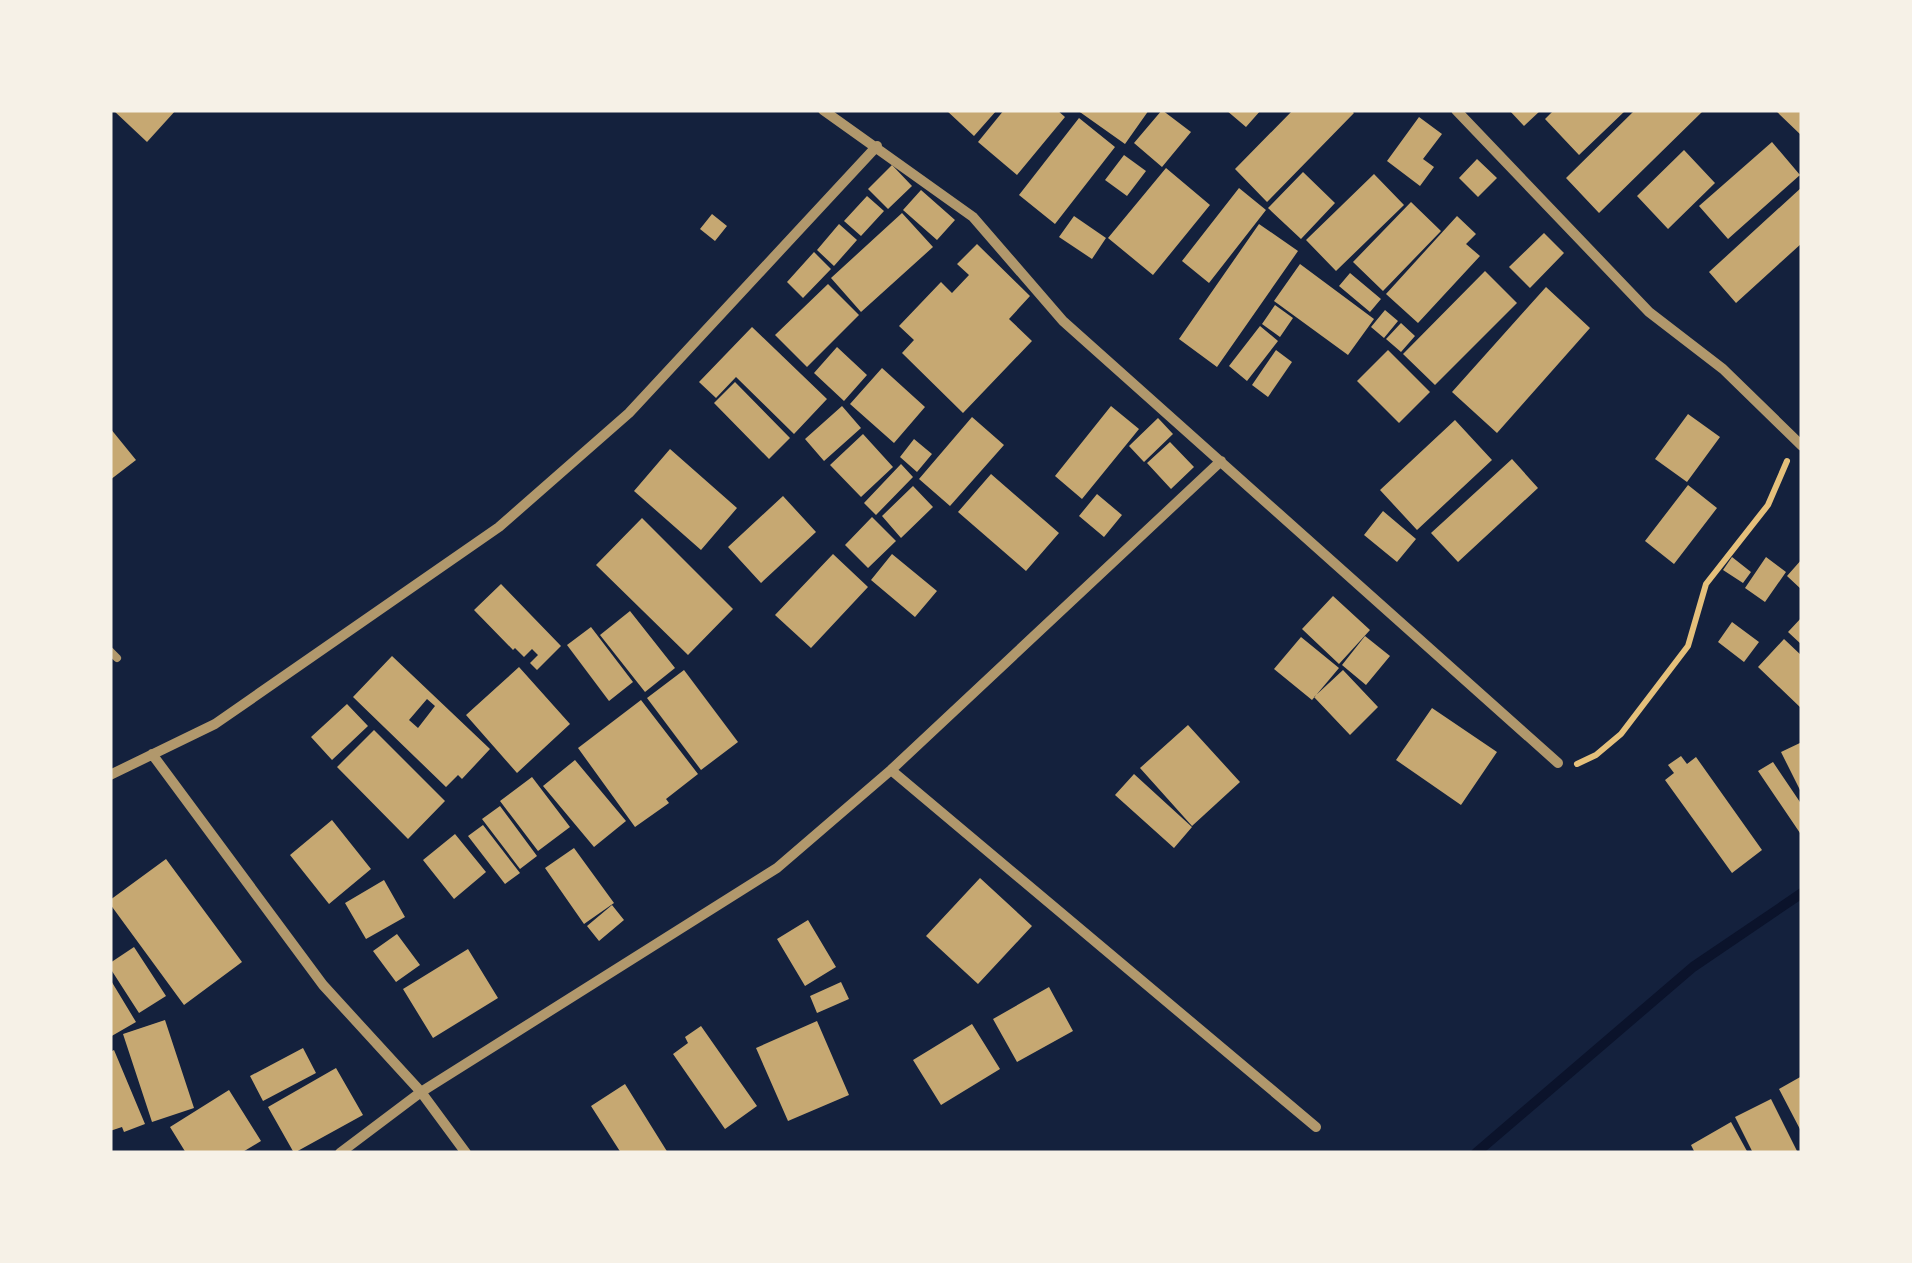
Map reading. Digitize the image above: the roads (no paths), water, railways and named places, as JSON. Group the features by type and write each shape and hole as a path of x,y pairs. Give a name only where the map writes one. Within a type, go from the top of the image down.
{"street":[{"path":"823,110 972,218 1064,321 1558,763"},
{"path":"1456,110 1649,312 1723,369 1799,444"},
{"path":"110,775 215,724 499,526 629,413 876,146"},
{"path":"340,1153 421,1092 777,868 891,770 1221,460"},
{"path":"152,754 322,985 421,1092 466,1153"},
{"path":"891,770 1316,1127"}],"waterway":[{"path":"1476,1153 1693,967 1802,893"}]}
